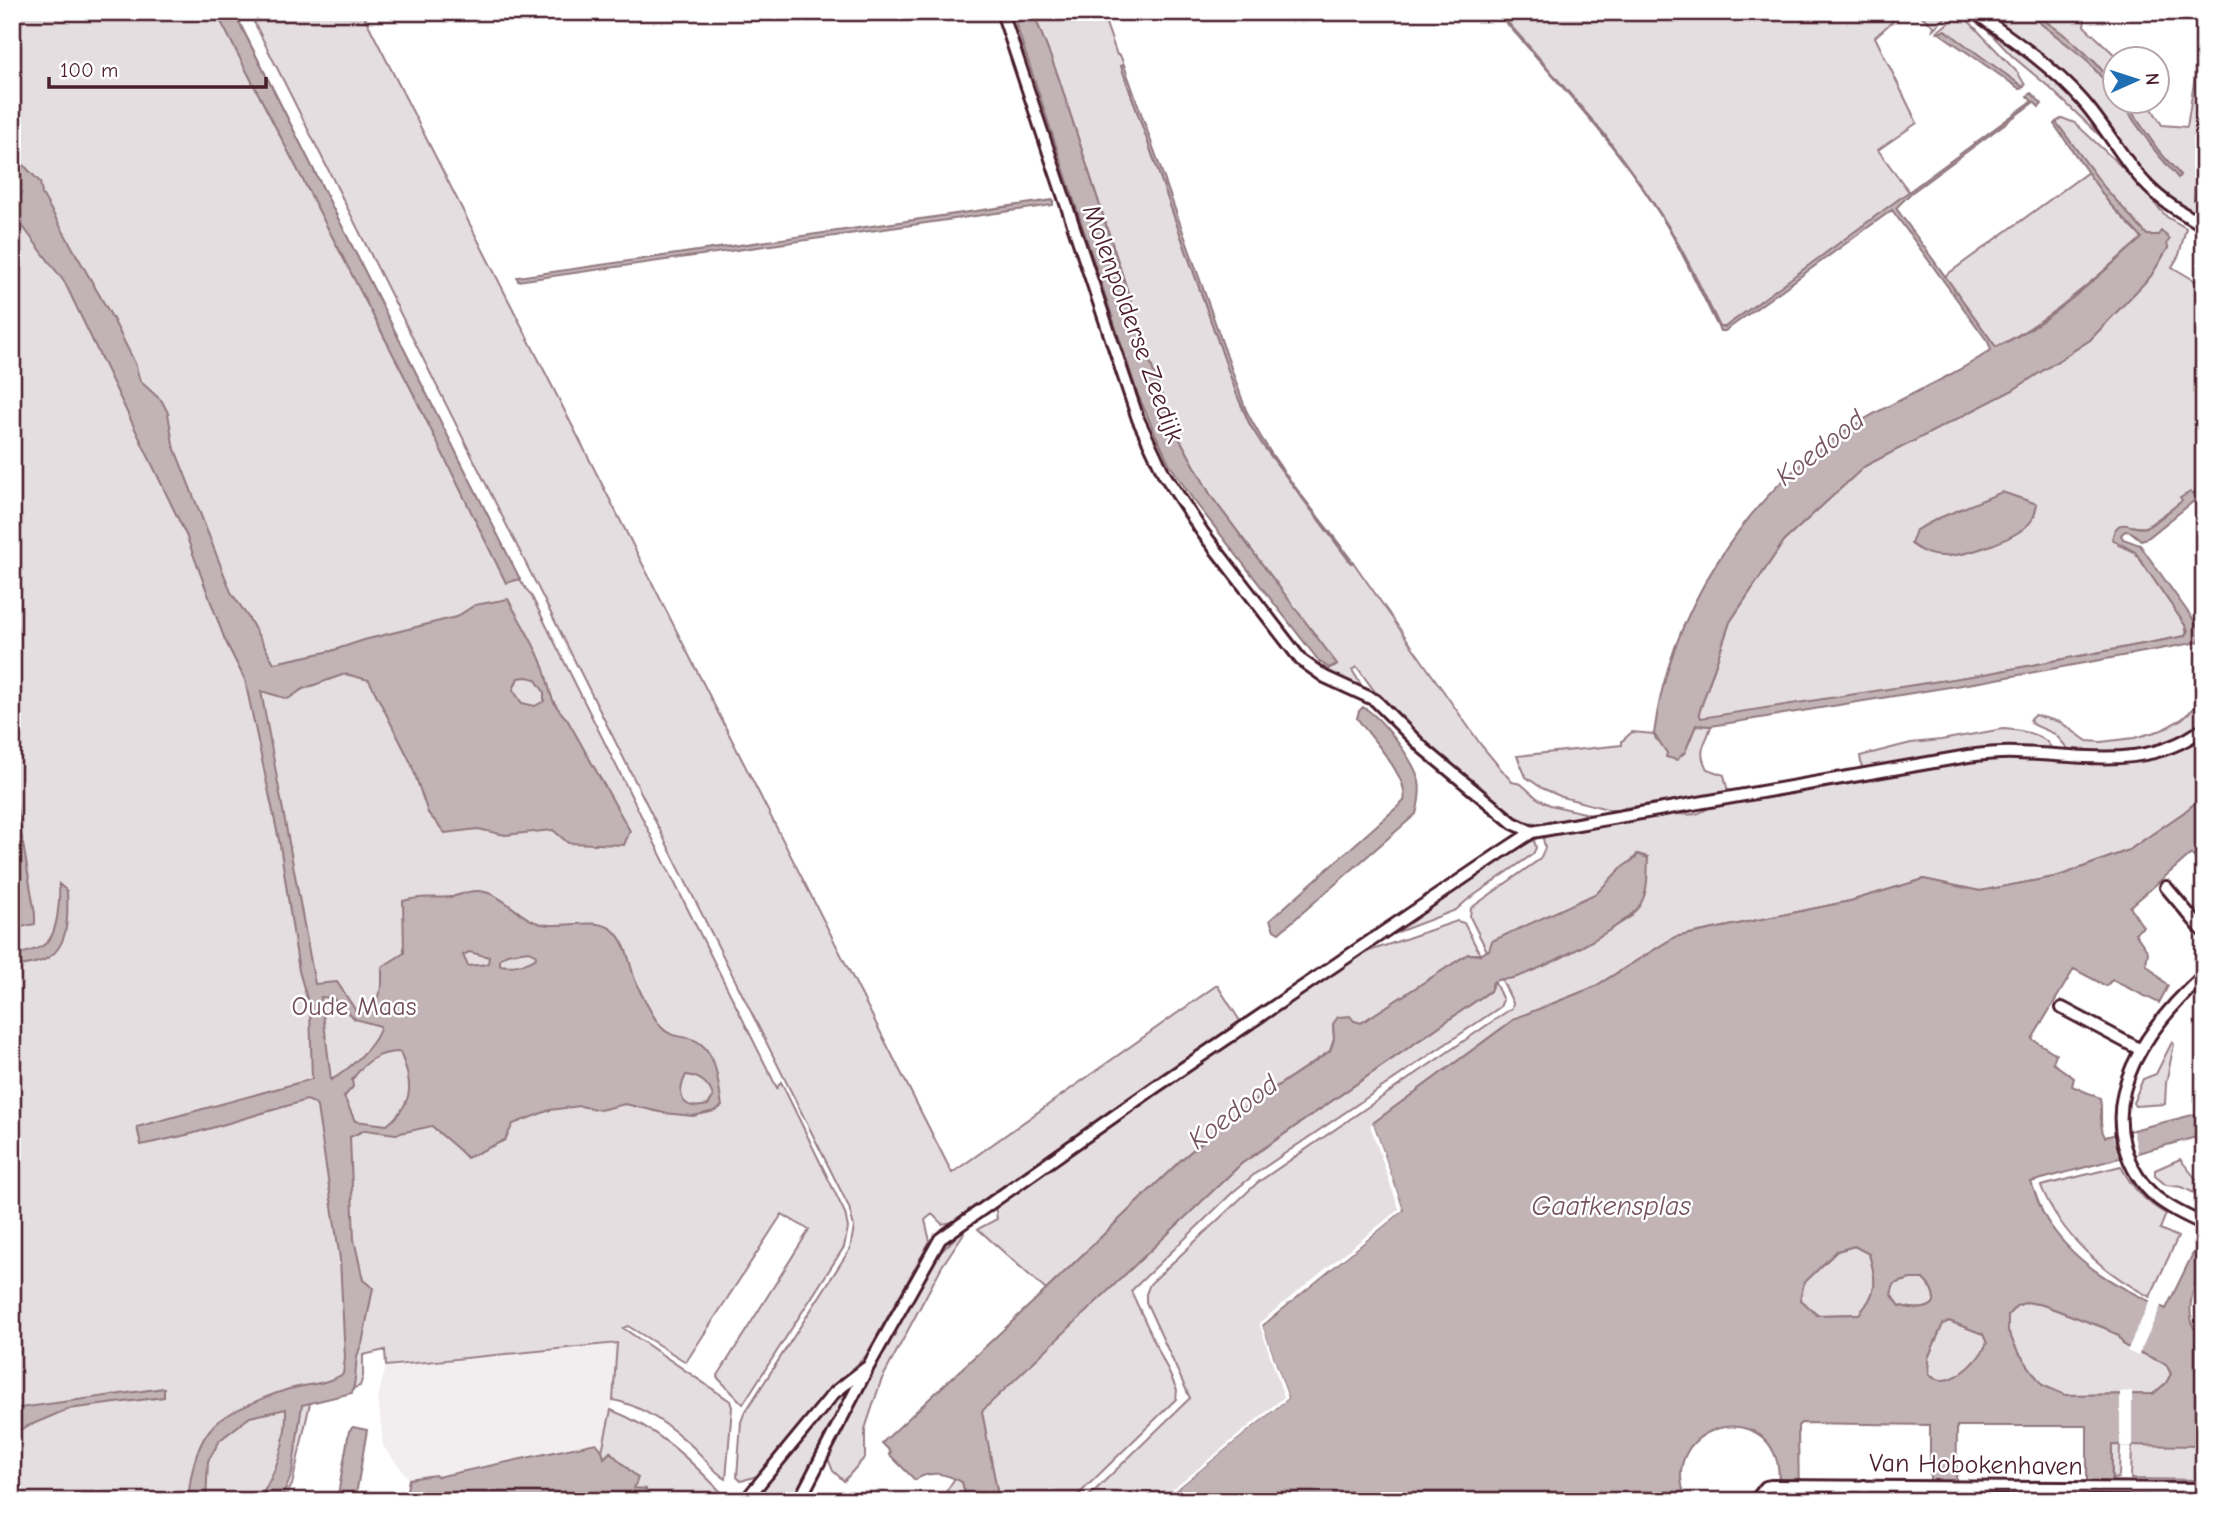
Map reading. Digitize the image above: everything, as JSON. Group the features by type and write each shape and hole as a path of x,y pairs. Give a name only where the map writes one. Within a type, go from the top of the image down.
{"street":[{"name":"Molenpolderse Zeedijk","path":"1002,12 1138,419 1171,484 1203,533 1301,660 1325,677 1375,700 1431,755 1513,823 1532,832"},
{"path":"1974,12 2013,39 2067,83 2154,193 2204,225"},
{"path":"799,1501 868,1367 940,1239 1188,1065 1532,832 1968,756 2016,752 2085,758 2134,757 2173,747 2204,729"},
{"path":"2166,887 2204,932"},
{"path":"2204,975 2175,1003 2141,1050 2121,1101 2119,1118 2127,1156 2135,1174 2158,1199 2204,1224"},
{"path":"2062,1008 2141,1050"},
{"path":"745,1501 834,1392 868,1367"},
{"name":"Van Hobokenhaven","path":"1755,1501 1766,1487 1775,1486 1961,1486 2198,1493"},
{"path":"1864,1486 1864,1501"},
{"path":"2021,1487 2021,1501"}],"shaded area":[{"path":"618,1343 613,1400 602,1450 595,1443 436,1477 409,1479 383,1446 378,1397 386,1366"}],"green space":[{"name":"Oude Maas","path":"12,12 234,12 520,580 532,597 777,1088 781,1082 845,1213 848,1228 844,1247 743,1404 717,1377 809,1230 782,1214 686,1362 628,1326 623,1328 730,1401 732,1407 726,1479 667,1425 646,1412 613,1400 617,1343 386,1366 385,1350 363,1355 360,1386 310,1403 292,1485 283,1501 12,1501"},
{"path":"249,12 362,12 952,1173 1217,985 1240,1021 953,1222 942,1224 932,1214 925,1220 930,1241 866,1356 839,1382 760,1475 741,1481 737,1477 741,1422 850,1249 854,1227 849,1207"},
{"path":"1033,12 1102,12 1117,55 1120,55 1124,65 1121,66 1237,395 1262,444 1351,563 1353,562 1481,745 1512,782 1521,784 1550,805 1589,814 1545,824 1527,822 1509,814 1432,751 1381,700 1357,667 1352,670 1365,691 1327,676 1329,668 1337,665 1211,496 1176,432 1159,389 1058,76"},
{"path":"1499,12 1903,12 1875,37 1917,123 1878,150 1910,193 1725,327 1720,327 1692,268 1642,186 1583,110"},
{"path":"1916,12 1952,12 1933,29 1934,26"},
{"path":"1983,12 2026,12 2086,59 2100,76 2100,115 2066,75"},
{"path":"2031,12 2086,12 2084,26 2105,46 2100,46 2100,68"},
{"path":"1962,14 2018,73 2025,85 2023,87 1945,31 1937,32"},
{"path":"1973,15 2053,77 2091,118 2116,151 2012,56"},
{"path":"2204,19 2204,177 2195,186 2194,200 2200,206 2204,205 2204,220 2159,190 2100,116 2131,116 2156,152 2178,177 2180,175 2158,150 2135,116 2157,116 2162,125 2187,127"},
{"path":"2062,118 2075,123 2156,199 2154,203 2167,217 2186,228 2179,255 2172,267 2204,286 2204,498 2195,492 2145,528 2123,525 2118,545 2135,552 2185,625 2187,634 1985,674 1701,719 1699,713 1730,622 1784,541 1865,466 2013,390 2090,340 2151,276 2168,248 2158,235 2147,235 2105,189 2056,122"},
{"path":"2088,172 2109,203 2142,238 2054,311 1996,347 1945,276"},
{"path":"2204,699 2204,720 2172,738 2140,748 2069,750 2055,734 2032,724 2030,719 2035,715 2060,722 2087,741 2101,742 2134,738 2162,730 2182,719"},
{"path":"1696,725 1711,726 1702,756 1707,769 1724,775 1728,792 1611,810 1562,797 1542,788 1526,777 1517,756 1622,745 1622,741 1632,732 1654,734 1656,739 1679,756 1685,752"},
{"path":"2003,729 2037,736 2051,748 1986,748 1862,769 1860,756 1911,743"},
{"path":"2204,735 2204,796 2129,850 2059,876 1980,891 1924,879 1850,901 1675,937 1594,987 1516,1018 1373,1123 1403,1210 1288,1398 1162,1501 1084,1501 1190,1398 1146,1302 1150,1284 1257,1183 1512,1008 1513,1003 1501,978 1549,964 1632,916 1648,857 1638,854 1597,893 1487,951 1470,917 1471,908 1540,859 1545,848 1543,838 1604,822 1656,815 1694,814 1710,807 1966,761 2028,759 2118,763 2147,759 2176,751"},
{"path":"1534,840 1536,848 1533,854 1456,910 1390,935 1511,852"},
{"path":"1457,921 1464,923 1480,954 1468,954 1361,1023 1354,1021 1333,1024 1334,1039 1330,1051 1233,1115 1181,1160 1046,1290 978,1229 997,1219 995,1206 1190,1069 1361,954"},
{"path":"1494,981 1503,1000 1500,1007 1256,1173 1131,1291 1177,1390 1176,1399 1072,1501 999,1501 981,1411 1241,1164 1490,991"},
{"path":"2172,1042 2174,1044 2166,1083 2165,1104 2135,1106 2133,1103 2143,1079 2156,1074"},
{"path":"2180,1159 2204,1189 2204,1198 2182,1187 2166,1185 2155,1176 2155,1170"},
{"path":"2121,1166 2140,1194 2166,1214 2160,1229 2178,1237 2150,1297 2116,1277 2072,1237 2041,1186"},
{"path":"964,1229 881,1381 865,1429 865,1457 844,1481 833,1471 827,1456 929,1267"},
{"path":"1855,1246 1869,1254 1874,1272 1870,1299 1860,1314 1817,1315 1800,1299 1804,1283 1837,1251"},
{"path":"1910,1279 1923,1279 1932,1290 1934,1303 1922,1308 1900,1306 1891,1294 1894,1284"},
{"path":"2027,1302 2043,1305 2105,1328 2118,1335 2125,1346 2166,1364 2171,1374 2166,1383 2153,1394 2065,1395 2042,1385 2017,1350 2008,1331 2008,1315 2016,1306"},
{"path":"1949,1321 1983,1334 1987,1343 1978,1359 1963,1372 1946,1380 1937,1379 1929,1375 1928,1358 1943,1323"},
{"path":"849,1386 851,1388 792,1501 753,1501 837,1396"},
{"path":"611,1410 628,1417 671,1445 722,1493 725,1501 665,1499 643,1494 635,1489 611,1452 604,1458 602,1451"},
{"path":"2112,1445 2120,1445 2119,1475 2118,1478 2112,1479"},
{"path":"2132,1445 2204,1445 2204,1480 2131,1479"},
{"path":"955,1478 962,1482 967,1501 940,1501"}],"water":[{"path":"216,12 234,12 520,579 506,583 411,389"},
{"path":"1012,12 1033,12 1058,76 1159,389 1176,432 1211,496 1337,664 1329,668 1319,661 1192,498 1170,465 1138,395"},
{"path":"1497,12 1603,132 1648,197 1590,119"},
{"path":"2026,12 2062,33 2100,69 2100,76 2086,59"},
{"path":"1945,30 2023,87 2020,89 1939,33"},
{"path":"1124,65 1246,410 1282,469 1353,562 1351,563 1262,444 1250,425 1121,66"},
{"path":"2031,93 2042,104 2039,107 2034,102 1911,193 1896,208 1996,347 2053,313 2142,238 2109,203 2054,124 2056,122 2105,188 2147,235 2158,235 2161,231 2170,239 2168,248 2151,276 2090,340 2013,390 1865,466 1784,541 1730,622 1699,713 1701,718 1985,674 2185,636 2188,630 2135,552 2112,539 2118,526 2143,528 2153,524 2190,492 2204,498 2204,513 2194,501 2149,537 2141,540 2125,531 2121,535 2123,539 2140,545 2200,629 2201,639 2198,642 1986,681 1711,726 1696,725 1685,752 1677,760 1666,757 1667,753 1654,734 1662,690 1676,646 1694,604 1743,525 1773,490 1807,459 1843,432 1991,350 1988,342 1892,210 1725,331 1720,331 1656,209 1672,233 1720,327 1725,327 2032,101 2027,96"},
{"path":"2131,116 2135,116 2158,150 2180,175 2178,178"},
{"path":"12,153 40,182 42,194 113,319 135,363 140,381 162,401 168,413 173,444 231,592 274,663 331,651 456,617 475,605 508,599 539,656 556,705 567,719 630,831 624,845 568,843 553,830 505,835 478,829 445,833 428,813 411,763 369,680 345,674 303,689 288,699 261,691 315,984 337,982 358,1014 374,1007 382,985 382,967 404,953 403,901 450,897 473,891 485,892 502,900 525,917 542,924 599,924 614,931 625,948 635,980 658,1023 667,1032 692,1039 704,1047 717,1073 722,1106 715,1111 693,1116 625,1104 600,1110 580,1106 550,1110 513,1124 505,1140 467,1158 432,1126 396,1134 365,1130 350,1137 354,1239 363,1280 373,1288 362,1344 357,1355 352,1393 302,1405 292,1473 281,1501 258,1501 279,1457 285,1433 286,1409 250,1417 220,1440 208,1461 206,1501 188,1501 198,1450 208,1432 220,1420 270,1396 343,1374 345,1358 340,1259 317,1107 307,1100 191,1134 141,1145 137,1127 312,1079 310,1009 299,971 280,845 245,680 225,640 186,535 65,283 12,212","holes":["518,678 535,679 544,692 544,701 535,706 522,703 513,690","529,951 535,954 536,958 523,964 508,966 500,965 500,959 507,954","469,952 489,957 488,964 468,966 463,955","321,997 332,998 355,1019 380,1026 368,1048 345,1071 331,1080","400,1052 409,1083 407,1100 387,1125 355,1121 344,1097 353,1087 352,1080 362,1068 372,1059","686,1075 691,1076 707,1085 713,1097 708,1105 692,1106 684,1100 681,1090"]},
{"path":"2204,177 2204,203 2201,206 2194,200 2197,192 2195,188"},
{"path":"1053,200 1053,205 518,281 517,277"},
{"path":"2002,492 2037,504 2032,520 2016,534 1990,546 1951,556 1929,554 1911,544 1916,530"},
{"path":"1363,707 1388,730 1416,772 1420,790 1416,814 1279,933 1274,930 1270,920 1404,801 1401,781 1395,770 1357,718"},
{"path":"12,779 35,924 12,929 12,916 18,911 19,898 12,859"},
{"name":"Gaatkensplas","path":"2204,796 2204,868 2191,854 2130,907 2143,927 2135,933 2148,952 2146,964 2168,986 2159,1003 2112,980 2106,986 2074,969 2032,1039 2056,1054 2053,1063 2074,1078 2072,1086 2100,1098 2105,1137 2204,1112 2204,1135 2031,1182 2045,1217 2072,1251 2115,1284 2166,1309 2199,1241 2204,1244 2190,1307 2194,1328 2204,1332 2204,1446 2112,1445 2111,1501 2087,1501 2087,1426 1957,1426 1956,1501 1930,1501 1930,1425 1801,1423 1798,1426 1799,1501 1778,1501 1778,1463 1765,1440 1749,1430 1730,1427 1712,1431 1696,1441 1685,1456 1681,1477 1687,1501 1162,1501 1288,1398 1262,1326 1403,1210 1373,1123 1516,1018 1594,987 1675,937 1850,901 1924,879 1980,891 2059,876 2129,850","holes":["1854,1246 1869,1254 1874,1279 1873,1292 1859,1314 1817,1315 1800,1299 1804,1283 1837,1251","1910,1279 1923,1279 1932,1290 1934,1303 1922,1308 1900,1306 1891,1294 1894,1284","2027,1302 2043,1305 2105,1328 2118,1335 2125,1346 2166,1364 2171,1374 2166,1383 2153,1394 2065,1395 2042,1385 2017,1350 2008,1331 2008,1315 2016,1306","1949,1321 1983,1334 1987,1343 1970,1366 1945,1380 1929,1375 1928,1358 1943,1324"]},
{"path":"1637,854 1648,858 1647,881 1643,899 1632,914 1561,958 1525,974 1493,982 1490,991 1241,1164 982,1411 999,1501 967,1501 962,1482 944,1475 927,1475 915,1480 889,1454 891,1452 882,1443 1181,1160 1234,1115 1330,1051 1334,1039 1333,1024 1338,1017 1350,1016 1361,1023 1468,954 1479,955 1489,950 1492,941 1597,893 1621,868 1636,858"},
{"path":"59,884 67,891 67,910 66,930 59,948 37,963 12,968 12,956 38,948 45,944 53,933"},
{"path":"164,1388 164,1397 68,1409 12,1433 12,1409"},
{"path":"353,1427 367,1430 355,1501 337,1501 349,1431"},
{"path":"596,1443 604,1458 610,1452 638,1478 634,1488 646,1489 646,1496 682,1501 405,1501 409,1479 435,1475 437,1477"}],"pier":[{"path":"1373,1123 1403,1210 1262,1325 1288,1398 1159,1501 1284,1397 1259,1323 1399,1209 1370,1125"},
{"path":"2133,1131 2138,1153 2119,1158 2113,1136"},
{"path":"2151,1299 2162,1304 2138,1356 2127,1351"},
{"path":"2132,1391 2132,1446 2120,1446 2120,1392"}],"water label":[{"name":"Koedood","path":"1820,448"},
{"name":"Koedood","path":"1233,1112"}]}
